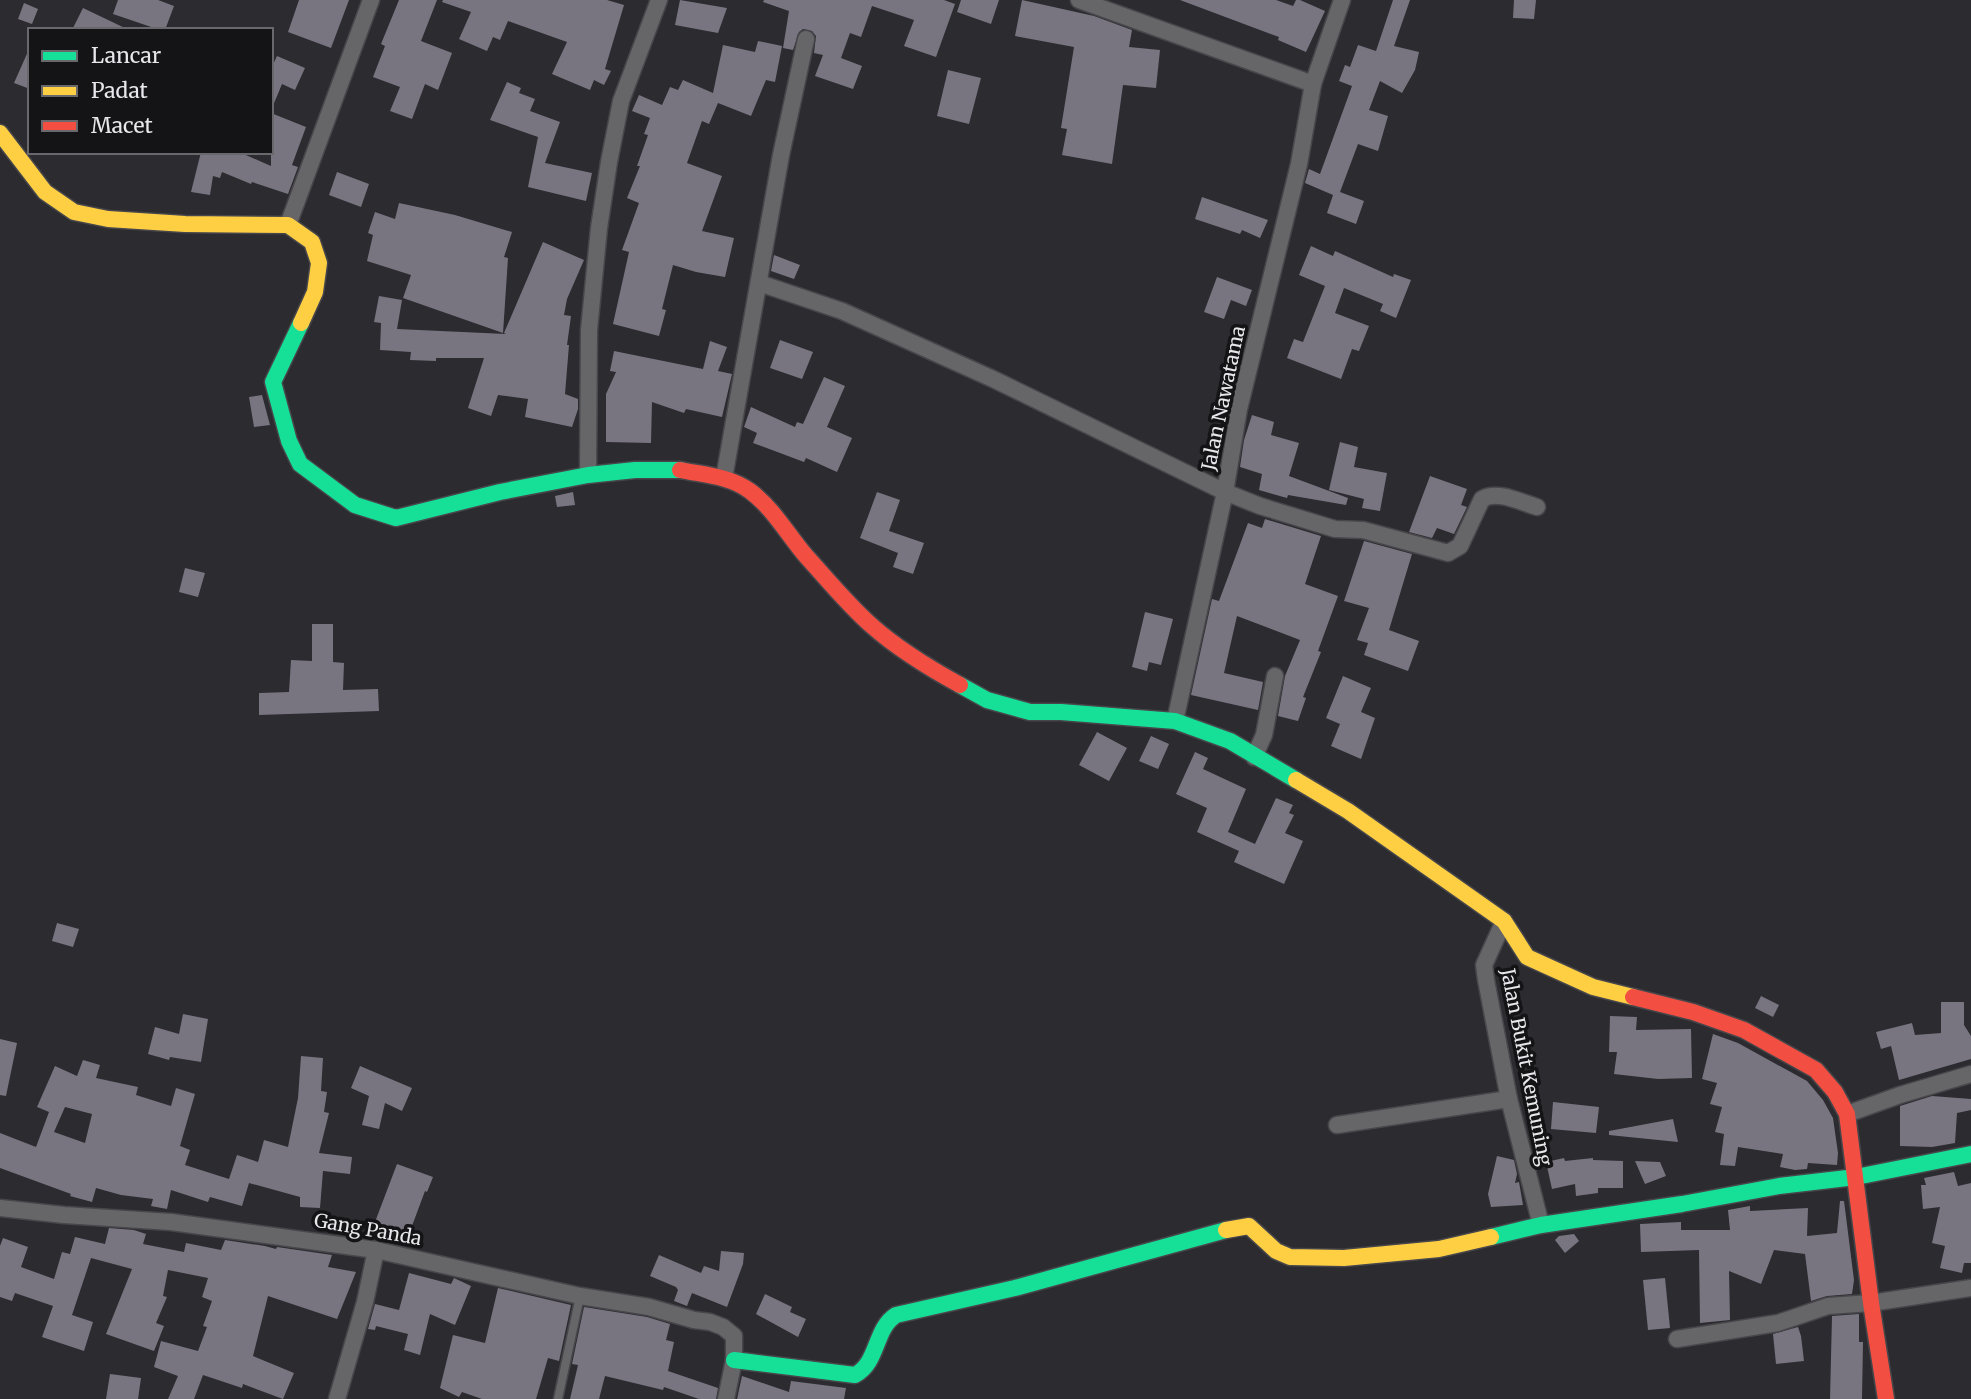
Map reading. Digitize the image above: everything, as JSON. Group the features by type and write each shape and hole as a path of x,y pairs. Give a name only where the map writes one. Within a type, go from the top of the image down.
{"street":[{"path":"288,225 371,0"},
{"path":"587,475 589,330 605,188 621,101 659,0"},
{"path":"1079,0 1116,6 1312,84"},
{"name":"Jalan Nawatama","path":"1175,721 1225,492 1239,409 1296,176 1312,84 1342,0"},
{"path":"724,478 780,155 806,39"},
{"path":"0,133 45,192 74,212 108,219 185,224 288,225 312,243 319,263 315,292 273,382 289,441 300,464 355,505 396,518 500,492 587,475 677,470 724,478 750,491 830,583 872,626 932,670 987,700 1030,712 1175,721 1230,741 1348,811 1504,921 1527,957 1593,987 1693,1012 1744,1030 1816,1070 1835,1093 1847,1114 1886,1399"},
{"path":"759,283 842,311 993,379 1225,492 1260,506 1335,529 1363,530 1448,553 1460,547 1482,499 1489,495 1537,507"},
{"path":"1254,757 1264,735 1275,676"},
{"name":"Jalan Bukit Kemuning","path":"1504,921 1484,965 1509,1099 1541,1225"},
{"path":"1847,1114 1900,1094 1971,1074"},
{"path":"1337,1125 1509,1099"},
{"path":"726,1399 734,1360 855,1376 864,1370 883,1329 892,1317 1015,1288 1239,1226 1249,1226 1283,1255 1344,1258 1439,1249 1541,1225 1682,1204 1779,1185 1856,1177 1971,1154"},
{"name":"Gang Panda","path":"0,1208 171,1222 376,1250 580,1296 649,1307 723,1326 734,1336 734,1360"},
{"path":"337,1399 365,1302 376,1250"},
{"path":"1677,1339 1778,1323 1828,1306 1871,1303 1971,1288"}],"lane":[{"path":"558,1399 580,1296"}],"building":[{"path":"118,0 158,0 174,6 166,28 154,28 113,14"},
{"path":"299,0 349,0 331,48 288,32"},
{"path":"399,0 437,0 421,41 452,53 438,90 425,84 412,119 390,111 400,87 373,77 385,46 381,44"},
{"path":"607,0 624,5 605,69 611,71 604,85 594,80 590,90 552,74 567,42 508,21 500,40 493,37 487,51 459,39 471,12 442,2"},
{"path":"680,0 727,8 718,33 675,25"},
{"path":"944,0 955,4 936,57 904,46 914,20 872,6 861,37 850,33 841,58 862,66 853,89 815,76 823,55 814,53 816,36 812,31 803,29 799,32 793,50 783,48 789,11 763,2"},
{"path":"961,0 999,0 991,24 957,12"},
{"path":"1022,0 1094,16 1132,30 1129,47 1160,50 1156,88 1123,85 1112,164 1062,155 1067,129 1061,128 1074,47 1015,36"},
{"path":"1180,0 1276,0 1293,6 1296,0 1300,0 1325,11 1306,52 1278,40 1279,37"},
{"path":"1393,0 1410,0 1394,46 1419,52 1415,70 1402,93 1380,81 1369,110 1388,116 1378,151 1358,144 1340,192 1364,201 1356,224 1327,213 1333,195 1305,183 1309,169 1320,174 1352,86 1339,81 1345,65 1350,67 1358,45 1376,51"},
{"path":"1514,0 1536,0 1534,19 1513,18"},
{"path":"24,3 38,9 32,24 18,19"},
{"path":"83,8 125,28 73,28"},
{"path":"758,41 782,46 775,82 766,80 751,116 718,103 709,124 702,121 687,163 722,176 702,231 734,238 725,277 673,265 662,309 666,310 659,336 613,324 629,252 622,250 639,203 627,198 640,166 637,166 648,135 644,134 650,118 632,111 639,95 662,105 670,87 678,90 683,80 713,93 723,45 755,52"},
{"path":"28,52 28,88 14,83"},
{"path":"277,56 305,68 295,90 282,84 273,106 273,65"},
{"path":"948,70 981,78 969,124 937,116"},
{"path":"507,82 521,88 519,93 535,99 530,111 560,122 545,163 592,173 586,201 528,187 538,137 490,120"},
{"path":"273,114 306,127 292,165 298,167 288,194 252,182 251,184 222,172 220,178 213,176 210,195 191,192 200,154 244,154 271,166"},
{"path":"337,172 369,184 361,207 329,195"},
{"path":"1202,197 1268,220 1260,238 1242,230 1240,234 1195,219"},
{"path":"399,203 455,215 512,232 504,257 508,258 503,333 403,298 411,275 367,261 373,235 368,233 375,212 395,219"},
{"path":"543,242 584,260 567,299 564,315 571,316 565,394 578,399 572,427 525,417 528,399 498,395 491,416 468,408 484,358 410,360 411,352 380,350 381,323 374,322 379,296 402,300 397,329 506,334 504,333"},
{"path":"1311,246 1333,256 1335,251 1393,277 1394,274 1411,280 1396,318 1380,311 1383,304 1344,288 1335,313 1369,326 1359,351 1352,349 1341,379 1287,358 1294,339 1303,342 1325,286 1299,275"},
{"path":"774,255 800,265 794,279 771,271"},
{"path":"1217,277 1252,290 1246,306 1231,300 1224,319 1204,312"},
{"path":"780,340 813,352 802,379 770,368"},
{"path":"710,341 727,347 718,371 732,374 722,417 686,409 684,413 652,402 651,443 606,442 606,394 616,372 610,371 614,351 703,369"},
{"path":"824,377 845,386 827,427 852,438 837,472 806,458 804,462 753,443 757,433 744,427 751,407 795,427 797,422 803,424"},
{"path":"262,395 270,425 254,427 249,397"},
{"path":"1252,415 1274,422 1271,435 1299,443 1289,476 1348,498 1346,505 1288,495 1287,498 1259,490 1262,474 1240,467 1244,440"},
{"path":"1340,442 1358,447 1354,467 1387,473 1380,511 1362,508 1364,499 1329,490"},
{"path":"1430,476 1467,489 1461,505 1467,507 1454,534 1437,528 1432,538 1409,532"},
{"path":"573,492 575,505 557,507 555,496"},
{"path":"877,492 900,500 889,531 924,543 913,574 893,567 898,553 860,538"},
{"path":"1265,519 1321,536 1305,584 1338,596 1318,651 1321,652 1303,697 1306,698 1298,721 1278,716 1285,676 1300,640 1237,616 1224,673 1263,682 1258,710 1191,695 1212,599 1219,601 1248,523 1262,528"},
{"path":"1364,541 1412,554 1389,630 1419,641 1408,671 1364,655 1368,643 1357,640 1369,608 1344,601"},
{"path":"185,568 205,573 198,597 179,592"},
{"path":"1145,612 1173,619 1161,665 1149,662 1147,671 1132,667"},
{"path":"312,624 333,624 333,662 344,663 343,690 378,689 379,711 259,715 259,693 289,692 291,660 312,661"},
{"path":"1343,676 1371,688 1361,712 1375,718 1361,759 1331,746 1340,724 1326,718"},
{"path":"1097,732 1127,748 1109,781 1079,765"},
{"path":"1151,736 1169,744 1158,769 1139,761"},
{"path":"1195,752 1208,758 1203,769 1246,789 1228,832 1255,844 1276,798 1293,805 1289,813 1294,815 1285,833 1303,841 1284,884 1234,862 1239,851 1197,832 1207,808 1176,794"},
{"path":"57,923 79,929 73,947 52,941"},
{"path":"1761,996 1779,1005 1773,1017 1755,1008"},
{"path":"1941,1002 1964,1002 1964,1025 1971,1036 1971,1059 1899,1080 1891,1046 1881,1049 1876,1032 1912,1023 1915,1035 1941,1033"},
{"path":"183,1014 208,1019 201,1062 170,1057 169,1060 148,1054 155,1027 179,1034"},
{"path":"1610,1016 1637,1017 1636,1030 1691,1029 1692,1078 1658,1079 1614,1074 1617,1052 1609,1052"},
{"path":"1713,1034 1738,1043 1807,1081 1823,1100 1833,1118 1837,1165 1808,1163 1807,1169 1795,1170 1780,1167 1783,1154 1738,1147 1735,1166 1720,1165 1724,1134 1715,1132 1722,1107 1710,1104 1717,1083 1702,1079"},
{"path":"0,1039 17,1043 6,1096 0,1095"},
{"path":"301,1056 323,1058 321,1091 327,1092 324,1112 329,1113 319,1153 352,1157 350,1174 323,1171 320,1208 300,1207 300,1197 249,1183 242,1206 210,1197 208,1202 171,1190 167,1209 151,1206 153,1199 121,1195 96,1188 92,1202 0,1168 0,1133 36,1147 49,1112 37,1107 55,1066 77,1076 83,1060 100,1065 96,1078 138,1087 136,1095 171,1106 176,1088 195,1094 180,1146 190,1150 185,1165 229,1179 237,1155 258,1162 264,1140 288,1147 298,1098","holes":["65,1107 92,1114 85,1143 54,1132"]},
{"path":"360,1066 412,1088 402,1111 385,1103 379,1129 362,1125 369,1096 351,1088"},
{"path":"1932,1096 1971,1099 1971,1110 1957,1113 1955,1143 1932,1147 1900,1146 1900,1106"},
{"path":"1553,1102 1599,1107 1596,1133 1551,1129"},
{"path":"1673,1119 1678,1142 1609,1135 1609,1131"},
{"path":"1497,1156 1514,1160 1517,1174 1515,1183 1519,1182 1523,1205 1491,1207 1488,1194"},
{"path":"1564,1158 1565,1161 1593,1158 1623,1161 1623,1188 1598,1188 1598,1193 1576,1196 1575,1184 1552,1189 1546,1162"},
{"path":"1635,1161 1660,1162 1666,1176 1645,1184"},
{"path":"397,1164 433,1177 409,1234 375,1222"},
{"path":"1954,1172 1958,1186 1971,1183 1971,1263 1964,1263 1962,1273 1940,1268 1945,1246 1932,1243 1940,1207 1923,1209 1921,1185 1926,1185 1924,1178"},
{"path":"1840,1201 1844,1201 1854,1280 1852,1294 1827,1296 1811,1301 1805,1254 1774,1250 1761,1284 1729,1271 1730,1320 1700,1323 1699,1250 1641,1252 1640,1224 1681,1222 1681,1230 1730,1230 1728,1210 1750,1206 1750,1211 1808,1208 1807,1236 1837,1233"},
{"path":"109,1228 134,1230 146,1234 143,1244 184,1252 186,1243 221,1250 225,1240 332,1255 328,1267 356,1272 337,1319 268,1296 253,1356 294,1373 283,1399 243,1384 242,1388 203,1375 194,1399 168,1399 178,1376 154,1367 161,1341 198,1351 207,1327 203,1326 212,1301 202,1297 208,1278 168,1270 163,1296 167,1297 156,1323 164,1326 154,1351 106,1334 132,1269 91,1258 72,1315 93,1322 84,1351 42,1337 53,1306 15,1293 12,1301 0,1297 0,1246 3,1238 28,1247 21,1267 54,1279 62,1252 70,1254 75,1237 105,1244"},
{"path":"1574,1234 1579,1241 1565,1253 1555,1240 1559,1236"},
{"path":"721,1251 744,1253 743,1264 727,1307 692,1293 687,1306 674,1301 678,1290 676,1287 650,1276 659,1255 701,1273 704,1266 719,1271"},
{"path":"409,1273 451,1284 454,1278 471,1286 455,1325 430,1314 420,1355 404,1350 408,1334 376,1326 375,1330 368,1329 375,1304 399,1310"},
{"path":"1665,1278 1670,1328 1648,1330 1643,1280"},
{"path":"498,1288 571,1305 559,1361 548,1358 536,1399 482,1399 462,1392 459,1397 440,1388 453,1335 485,1343"},
{"path":"765,1294 792,1307 790,1312 806,1319 798,1337 756,1314"},
{"path":"584,1307 647,1317 670,1324 666,1340 674,1342 668,1371 718,1388 716,1399 699,1399 664,1387 663,1390 605,1376 599,1399 570,1399 578,1365 572,1364"},
{"path":"1859,1314 1859,1342 1863,1342 1862,1399 1830,1399 1832,1316"},
{"path":"1798,1327 1804,1361 1776,1364 1773,1334"},
{"path":"110,1374 141,1378 138,1399 106,1399"},
{"path":"742,1376 789,1392 791,1381 846,1388 844,1399 737,1399"}],"traffic: fast":[{"path":"301,323 273,382 289,441 300,464 355,505 396,518 500,492 588,475 635,470 680,470"},
{"path":"960,685 987,700 1030,712 1175,721 1230,741 1296,780"},
{"path":"1491,1237 1541,1225 1779,1186 1856,1177 1971,1154"},
{"path":"734,1360 855,1375 868,1362 884,1328 896,1315 1015,1288 1226,1230"}],"traffic: slow":[{"path":"0,133 45,192 74,212 108,219 185,224 288,225 312,242 319,263 315,292 301,323"},
{"path":"1296,780 1348,811 1504,921 1527,957 1593,987 1633,997"},
{"path":"1226,1230 1249,1226 1276,1251 1290,1257 1344,1258 1439,1249 1491,1237"}],"traffic: jam":[{"path":"680,470 725,479 750,491 766,505 806,556 863,618 903,650 960,685"},
{"path":"1633,997 1693,1012 1744,1030 1816,1070 1835,1092 1847,1114 1886,1399"}]}
